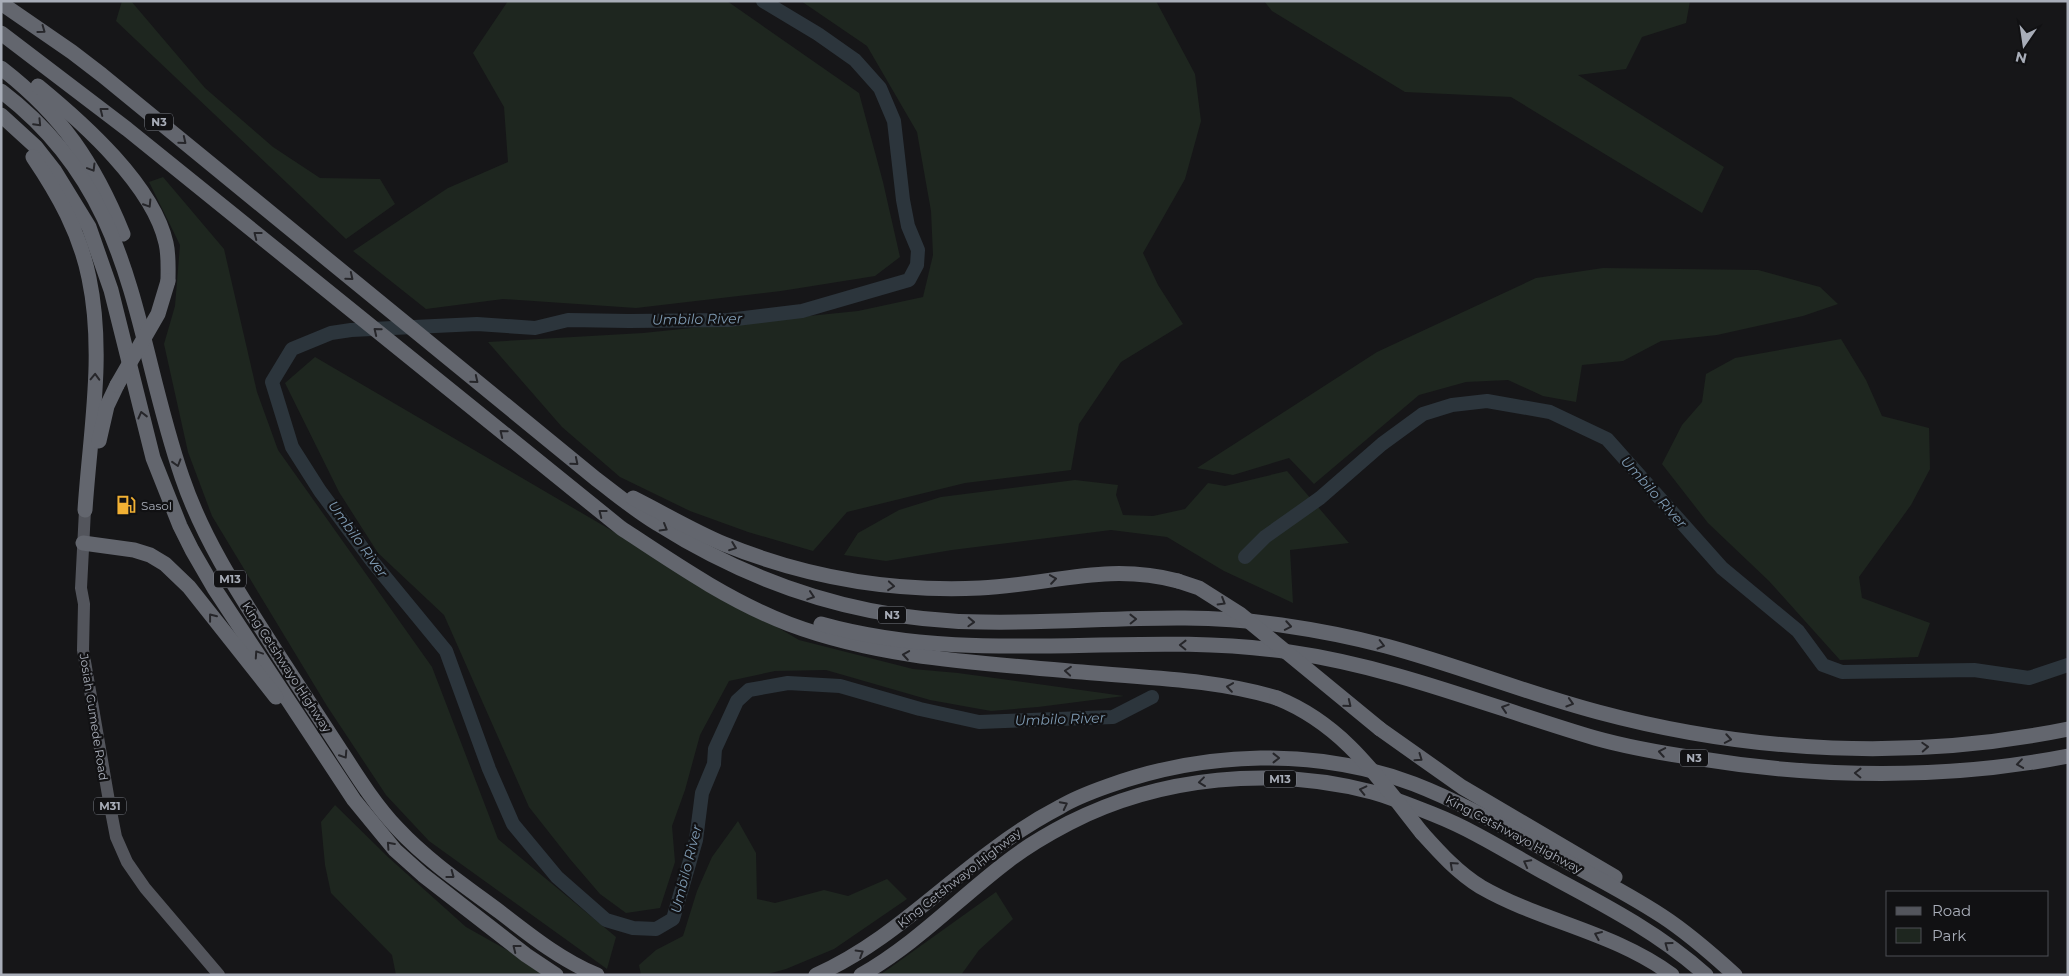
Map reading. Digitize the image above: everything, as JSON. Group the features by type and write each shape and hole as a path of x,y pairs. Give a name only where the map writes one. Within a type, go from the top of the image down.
{"highway":[{"name":"N3","path":"1,2 95,70 555,446 655,523 748,572 827,601 884,614 985,622 1160,618 1277,624 1386,646 1596,711 1666,728 1737,740 1857,749 1927,747 1988,742 2068,730"},
{"name":"N3","path":"1,33 127,129 621,528 701,578 751,601 808,620 870,636 920,644 1012,648 1157,645 1232,647 1288,652 1391,674 1597,738 1659,752 1736,765 1858,774 1928,773 1986,768 2068,756"},
{"path":"1,62 38,86 101,143 128,174 149,204 160,224 166,242 168,281 158,314 107,406 89,510"},
{"path":"1,68 32,93 59,122 81,150 99,180 114,213 133,263 142,295 168,414 171,443"},
{"name":"King Cetshwayo Highway","path":"1,91 34,118 71,161 104,215 126,272 171,443 191,502 204,532 223,567 378,807 411,842 435,863 560,956 597,975"},
{"name":"King Cetshwayo Highway","path":"1,115 36,148 54,170 89,227 112,290 153,458 180,526 214,588 354,800 395,850 423,875 518,949 556,975"},
{"path":"1,123 32,156 60,200 82,253 89,277 96,347 89,510"},
{"path":"596,479 723,543 797,569 843,579 875,584 944,588 1006,586 1092,574 1132,572 1155,575 1199,588 1233,608 1380,729 1462,787 1658,902 1705,937 1745,975"},
{"path":"88,543 124,547 150,555 178,575 284,706 311,734"},
{"path":"701,578 746,604 787,623 818,634 879,650 933,658 1212,685 1260,693 1277,698 1306,711 1343,740 1365,761 1422,833 1453,866 1481,887 1519,905 1615,942 1672,975"},
{"name":"King Cetshwayo Highway","path":"816,975 859,954 884,937 993,849 1063,805 1136,776 1179,766 1227,760 1282,758 1312,760 1356,768 1411,783 1446,797 1582,870 1662,916 1735,975"},
{"name":"King Cetshwayo Highway","path":"861,975 904,947 1009,860 1070,823 1102,808 1159,791 1223,780 1270,778 1296,779 1356,789 1374,793 1437,815 1610,908 1652,934 1706,975"}],"main road":[{"name":"Josiah Gumede Road","path":"89,510 89,589 84,604 82,636 84,661 116,837 127,862 145,888 219,975"}],"green space":[{"path":"122,1 131,1 205,88 273,147 320,178 380,179 395,204 346,239 116,21"},
{"path":"508,1 727,1 859,93 883,182 900,257 875,276 781,291 636,308 503,299 426,309 353,251 448,188 508,162 504,107 473,53"},
{"path":"801,1 1156,1 1195,74 1201,121 1185,179 1143,253 1158,285 1183,324 1121,362 1079,424 1071,470 965,483 847,512 813,551 748,532 690,511 620,477 562,427 488,342 643,333 858,311 923,297 933,255 931,211 917,132 867,46"},
{"path":"1264,1 1690,1 1686,23 1642,37 1626,69 1578,75 1724,167 1702,213 1511,97 1405,92 1272,11"},
{"path":"163,177 224,249 257,392 278,450 432,667 498,839 616,937 607,969 429,841 386,795 327,706 212,516 188,452 164,344 175,306 180,245 149,182"},
{"path":"1603,268 1758,270 1820,287 1838,304 1803,316 1717,335 1661,341 1623,361 1582,365 1576,402 1543,396 1508,380 1466,382 1419,395 1314,484 1289,458 1233,475 1197,468 1377,352 1536,278"},
{"path":"1841,339 1866,380 1882,416 1929,428 1930,469 1911,505 1859,577 1862,598 1930,623 1918,657 1840,660 1769,581 1708,523 1662,464 1682,425 1702,402 1706,374 1735,358"},
{"path":"315,357 799,640 913,669 958,673 1124,696 991,711 930,700 826,670 775,671 729,681 700,735 685,790 672,826 675,862 660,908 626,913 600,894 529,807 444,615 378,553 339,492 285,383"},
{"path":"1287,471 1349,543 1290,550 1293,603 1224,571 1167,537 1111,530 952,550 886,561 844,555 858,533 899,510 941,497 1075,480 1118,485 1116,495 1123,515 1153,516 1185,509 1208,483 1225,486"},
{"path":"335,805 388,857 466,927 551,975 396,975 392,955 331,893 325,865 321,822"},
{"path":"738,821 756,853 757,899 775,903 824,890 848,896 887,879 907,899 834,949 786,969 764,975 641,975 639,965 656,950 683,936 697,891 712,857"},
{"path":"996,892 1013,919 979,950 961,975 880,975"}],"waterway":[{"name":"Umbilo River","path":"763,1 818,34 855,60 880,88 894,121 903,200 908,226 918,250 917,265 909,280 802,311 728,320 568,320 535,328 477,324 351,330 331,333 292,349 272,382 292,447 320,491 372,561 446,651 489,769 513,824 557,877 606,920 633,928 656,929 673,919 696,840 702,793 714,764 715,749 737,701 749,690 788,683 840,686 920,709 979,722 1113,717 1152,697"},
{"name":"Umbilo River","path":"1245,557 1265,537 1320,498 1382,444 1423,414 1452,405 1487,401 1550,412 1607,439 1722,568 1798,631 1823,665 1842,672 1974,670 2029,678 2068,665"}],"place":[{"name":"Sasol","path":"126,505"}]}
